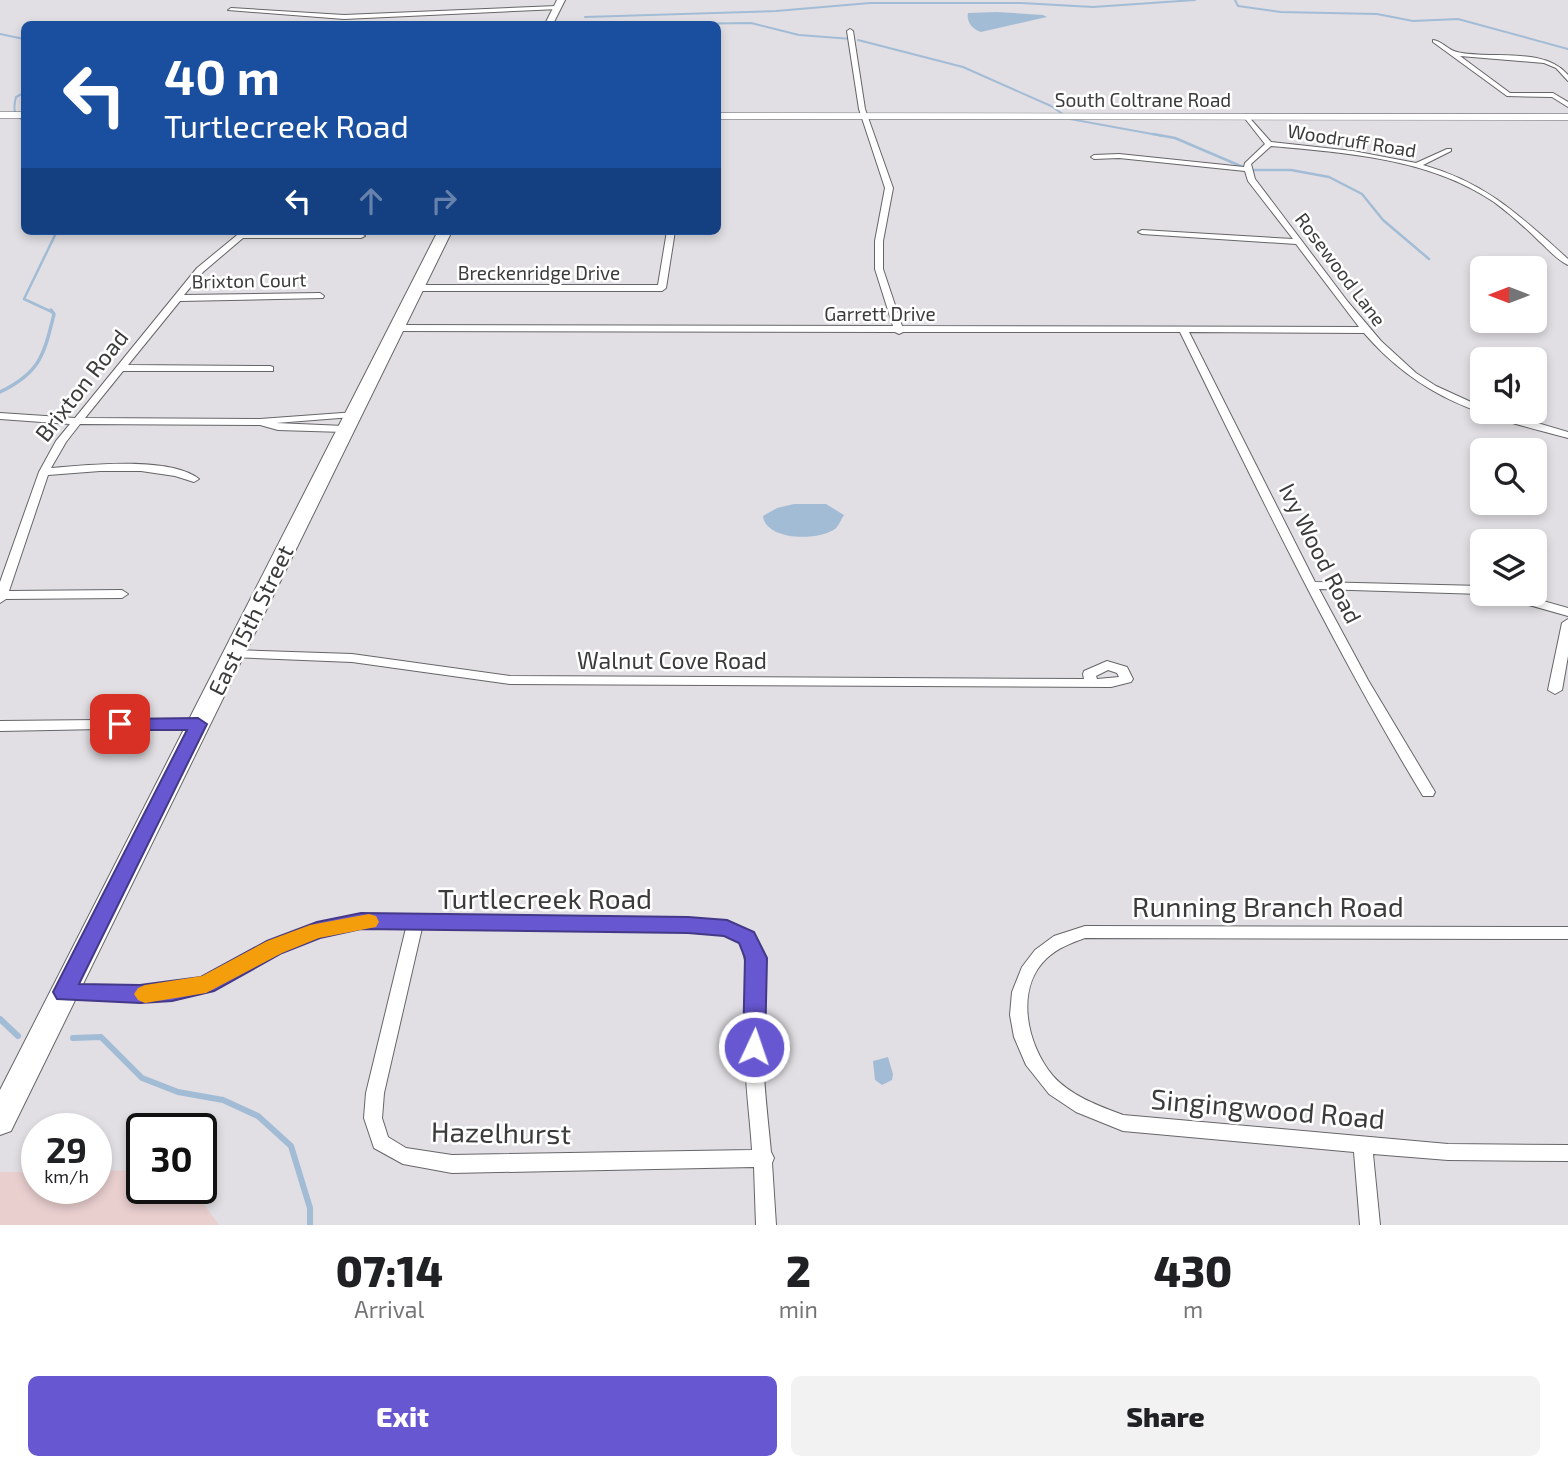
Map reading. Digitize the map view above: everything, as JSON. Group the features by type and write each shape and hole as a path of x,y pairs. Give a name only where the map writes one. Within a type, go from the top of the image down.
{"main road":[{"path":"550,21 559,4"},
{"path":"0,115 21,115"},
{"name":"South Coltrane Road","path":"721,116 1568,117"},
{"name":"East 15th Street","path":"0,1121 443,235"}],"street":[{"path":"231,10 344,17 559,4"},
{"path":"850,31 864,116 889,187 879,241 879,269 899,331"},
{"path":"1435,41 1509,95 1568,94"},
{"path":"1453,54 1545,61 1558,66 1568,79"},
{"path":"1553,95 1568,105"},
{"path":"1094,157 1247,168 1253,156 1269,144 1246,116"},
{"name":"Woodruff Road","path":"1269,144 1360,154 1417,165 1459,180 1489,196 1568,263"},
{"path":"1417,165 1449,150"},
{"name":"Rosewood Lane","path":"1247,168 1298,242 1364,330 1388,357 1418,381 1470,405"},
{"path":"1142,232 1298,242"},
{"name":"Brixton Road","path":"1,597 44,471 76,421 210,260 242,235"},
{"path":"322,235 361,236"},
{"name":"Breckenridge Drive","path":"416,288 662,288 670,235"},
{"name":"Brixton Court","path":"178,298 320,296"},
{"name":"Garrett Drive","path":"395,328 1364,330"},
{"name":"Ivy Wood Road","path":"1183,330 1312,585 1397,743 1429,792"},
{"path":"120,368 270,369"},
{"path":"0,416 76,421 348,422"},
{"path":"261,422 278,427 348,422"},
{"name":"Rosewood Lane","path":"1530,424 1568,435"},
{"path":"44,471 158,470 181,473 194,479"},
{"path":"1312,585 1470,590"},
{"path":"1,597 122,594"},
{"path":"1547,606 1568,612"},
{"path":"1555,690 1568,623"},
{"name":"Walnut Cove Road","path":"234,654 301,653 354,658 465,677 510,680 1111,683"},
{"path":"0,726 198,724"},
{"name":"Turtlecreek Road","path":"64,992 172,992 206,985 275,947 317,930 361,921 688,925 727,929 747,937 756,958 755,1074 765,1158 766,1225"},
{"name":"Hazelhurst","path":"415,923 375,1093 373,1118 380,1142 403,1156 452,1164 765,1158"},
{"name":"Running Branch Road","path":"1021,1014 1021,984 1032,961 1054,942 1085,932 1568,933"},
{"name":"Singingwood Road","path":"1021,1014 1029,1048 1047,1080 1077,1104 1123,1123 1448,1152 1568,1153"},
{"path":"1363,1145 1370,1225"}],"shaded area":[{"path":"126,1170 126,1204 204,1204 219,1225 0,1225 0,1172 21,1172 21,1204 112,1204 112,1171"}],"water":[{"path":"997,12 1047,17 981,32 973,27 968,19 968,13"},
{"path":"794,504 826,504 844,515 835,529 817,536 783,534 766,524 763,516 777,508"},
{"path":"888,1057 892,1080 882,1085 875,1080 873,1061"}],"waterway":[{"path":"585,17 776,11 870,3 1021,3 1093,7 1195,0"},
{"path":"1235,0 1238,6 1281,12 1377,14 1413,21 1458,19 1568,49"},
{"path":"721,23 751,23 799,35 852,39"},
{"path":"0,34 21,38"},
{"path":"858,40 963,67 1051,106 1070,119 1163,136"},
{"path":"21,94 16,97 14,108 21,118"},
{"path":"1153,134 1175,138 1250,170 1291,170 1329,177 1362,194 1383,220 1429,259"},
{"path":"52,312 24,299 55,235"},
{"path":"0,392 24,378 38,361 54,314 51,310"},
{"path":"0,1019 18,1036"},
{"path":"73,1038 101,1037 142,1078 178,1092 223,1100 258,1116 291,1146 310,1208 310,1225"}],"slow traffic":[{"path":"145,994 206,985 275,947 317,930 361,921 369,922"}],"route":[{"path":"120,724 198,724 64,992 140,994 172,992 206,985 275,947 317,930 361,921 688,925 727,929 747,937 756,958 758,990 754,1047"}]}
